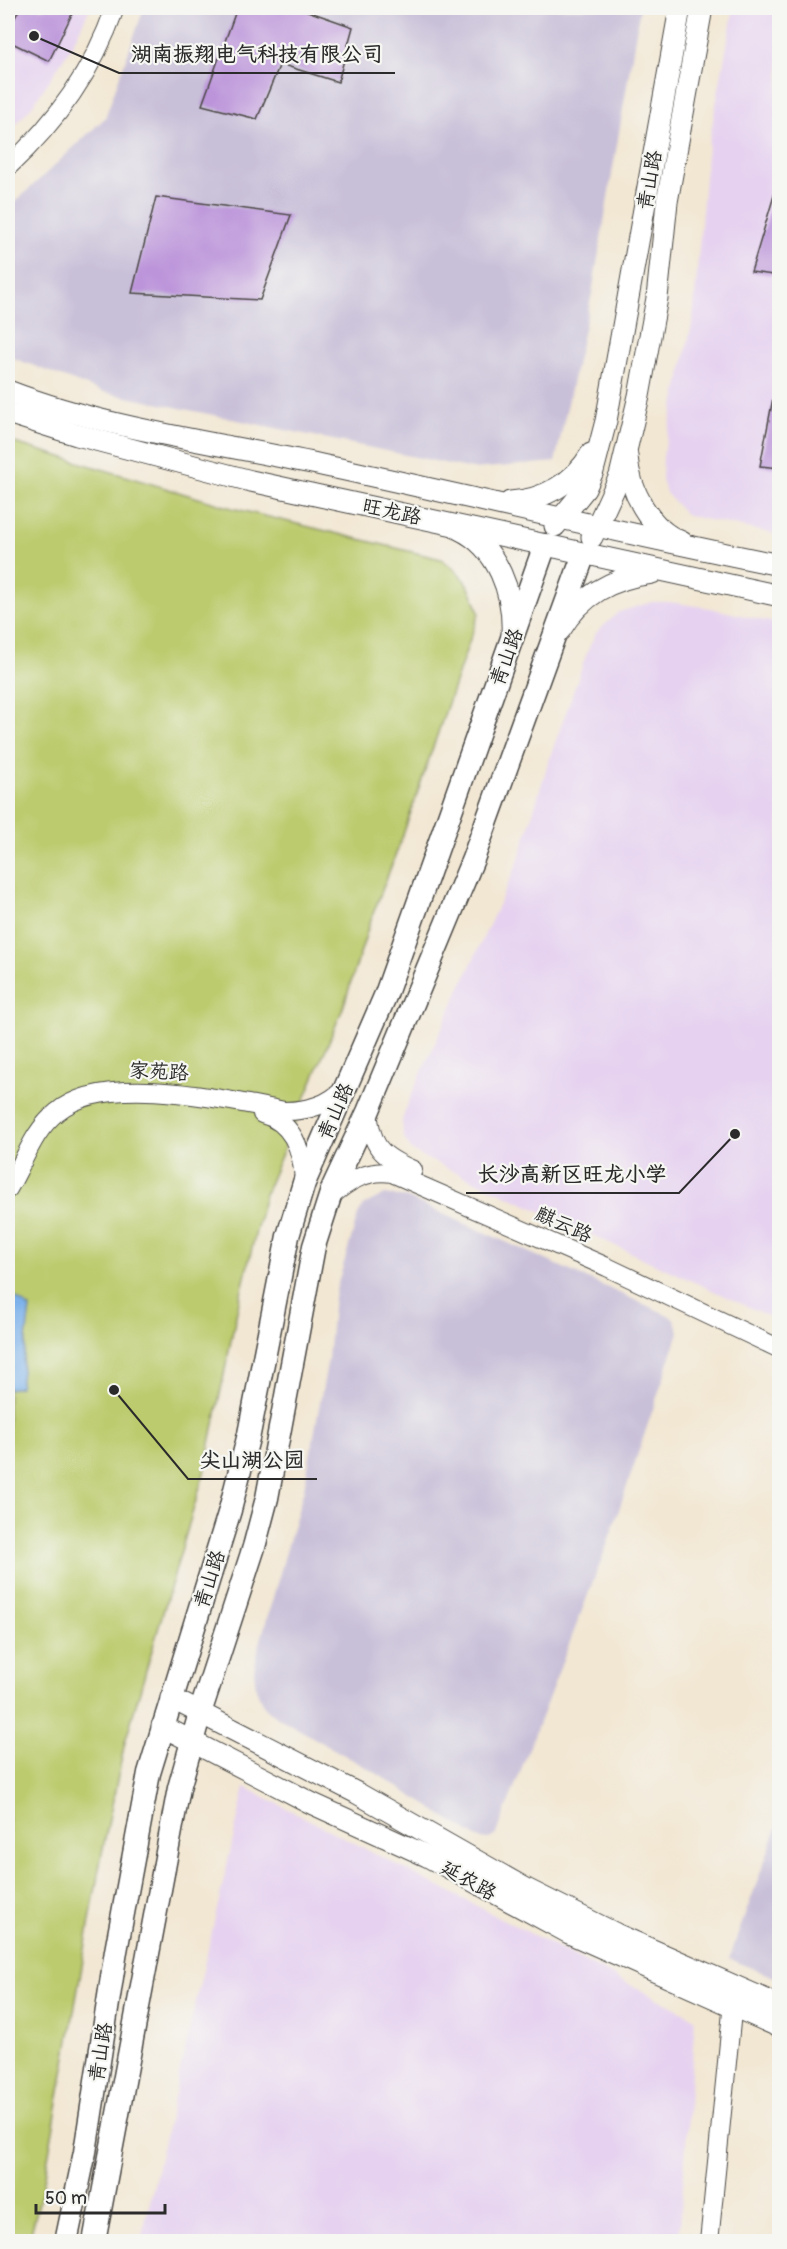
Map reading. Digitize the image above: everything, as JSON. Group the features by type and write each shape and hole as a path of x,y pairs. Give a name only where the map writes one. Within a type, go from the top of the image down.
{"main road":[{"name":"青山路","path":"66,2241 85,2152 116,1951 149,1773 230,1510 249,1434 288,1236 304,1183 386,994 546,545 561,518 585,489 594,471 606,421 680,8"},
{"name":"青山路","path":"94,2241 178,1788 254,1547 267,1498 288,1395 305,1287 329,1198 368,1112 473,859 584,554 614,493 627,446 655,309 667,202 702,8"},
{"name":"旺龙路","path":"8,391 109,423 497,502 699,549 780,565"},
{"name":"旺龙路","path":"8,413 76,435 251,481 780,596"},
{"path":"497,502 539,496 575,477 594,449 606,421"},
{"path":"627,446 630,477 636,496 647,513 662,530 677,541 699,549"},
{"path":"445,522 465,531 478,543 505,579 512,607 512,642"},
{"path":"547,651 575,609 594,592 632,575 652,573 678,575"},
{"name":"延农路","path":"171,1698 357,1793 526,1889 616,1934 734,1998 780,2027"},
{"name":"延农路","path":"162,1726 313,1803 426,1856 569,1933 734,1998 780,2006"}],"street":[{"path":"8,155 66,88 93,43 105,8"},
{"path":"8,167 38,139 75,92 102,45 115,8"},
{"name":"家苑路","path":"8,1189 44,1124 57,1112 83,1097 112,1091 141,1092 220,1098 284,1112 318,1107 337,1096 347,1086"},
{"name":"家苑路","path":"8,1201 19,1187 50,1131 69,1114 86,1105 106,1100 219,1104 272,1116 283,1123 297,1145 304,1183"},
{"name":"麒云路","path":"368,1112 375,1144 392,1161 780,1340"},
{"name":"麒云路","path":"329,1198 356,1178 379,1172 392,1173 607,1267 780,1349"},
{"path":"708,2241 734,1998"}],"shaded area":[{"path":"8,8 90,8 71,47 51,78 32,106 8,133"},
{"path":"144,8 640,8 592,293 555,462 473,469 103,392 8,356 8,209 105,118"},
{"path":"734,8 779,8 779,535 686,515 666,493 662,479 663,456 693,319 707,153"},
{"path":"652,602 710,608 779,624 779,1321 425,1158 411,1150 403,1136 402,1120 409,1100 518,862 549,760 588,650 596,633 619,612"},
{"path":"385,1194 408,1198 668,1315 674,1319 679,1332 607,1545 501,1822 495,1836 486,1840 478,1838 376,1773 270,1713 262,1703 256,1689 254,1670 258,1650 304,1489 328,1359 334,1297 358,1215 364,1205"},
{"path":"245,1787 695,2018 679,2241 141,2241"},
{"path":"779,1822 779,1979 729,1959"}],"green space":[{"path":"8,441 232,508 441,559 466,582 479,613 402,838 370,922 343,1008 265,1194 238,1306 204,1473 125,1742 101,1858 43,2187 29,2241 8,2242"}],"water":[{"path":"8,1292 30,1308 20,1387 8,1389"}],"building":[{"path":"20,8 75,8 49,61 8,41 8,31"},
{"path":"237,8 299,8 353,27 338,82 280,64 257,119 202,105"},
{"path":"776,189 780,190 780,276 751,272"},
{"path":"156,197 291,215 260,300 132,293"},
{"path":"773,398 780,399 780,468 760,466"}],"place":[{"name":"湖南振翔电气科技有限公司","path":"34,36"},
{"name":"长沙高新区旺龙小学","path":"735,1134"},
{"name":"尖山湖公园","path":"114,1390"}]}
